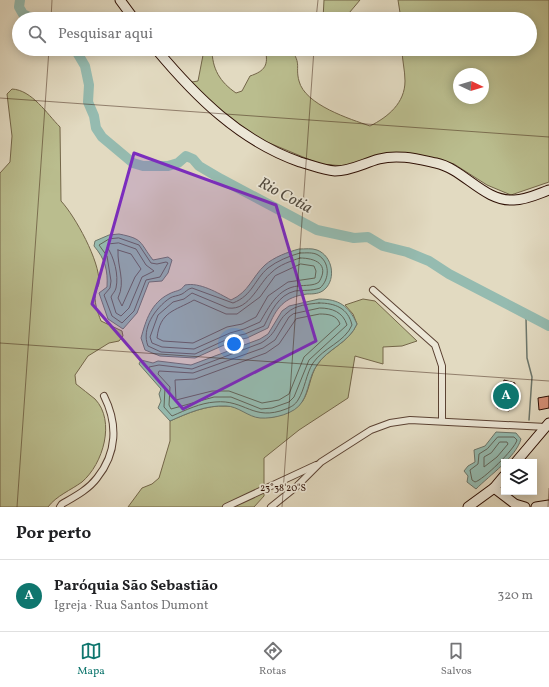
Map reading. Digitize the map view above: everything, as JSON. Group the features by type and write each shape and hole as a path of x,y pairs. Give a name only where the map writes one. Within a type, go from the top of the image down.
{"street":[{"path":"120,0 129,12"},
{"path":"162,56 192,91 230,125 252,140 288,158 334,171 352,169 369,162 388,157 404,157 426,160 453,169 482,189 505,200 522,199 549,190"},
{"path":"373,290 435,345 442,366 442,421"},
{"path":"60,507 97,479 107,461 114,440 114,423 111,410 104,396"},
{"path":"226,507 321,462 371,430 390,423 410,420 547,425"},
{"path":"519,459 547,425"},
{"path":"271,507 296,487 321,462"},
{"path":"468,507 494,488 501,480"},
{"path":"494,488 515,504 525,507"},
{"path":"536,507 549,505"}],"highlighted area":[{"path":"134,153 276,205 316,341 183,409 92,304"}],"green space":[{"path":"324,0 360,0 350,12 323,12"},
{"path":"398,0 549,0 549,182 511,195 487,185 454,164 402,153 345,166 320,164 238,130 186,83 198,81 203,56 212,56 215,69 221,80 236,93 242,91 250,76 259,72 265,67 266,56 295,56 299,81 303,90 310,97 329,110 370,126 389,114 399,103 405,81 403,56 537,56 537,12 400,12"},
{"path":"12,89 19,90 33,98 60,127 61,201 73,217 86,239 95,263 99,285 96,290 95,303 101,321 122,331 123,336 119,341 109,343 88,356 75,375 76,384 95,399 101,408 105,419 106,430 104,442 96,465 89,474 82,482 59,496 48,507 0,507 0,173 10,162 12,136 7,94"},
{"path":"363,299 375,301 417,341 402,346 383,347 383,364 355,356 348,398 299,430 264,458 264,496 254,507 128,507 142,488 152,484 159,478 170,441 170,421 197,410 219,406 235,407 263,417 270,417 279,415 301,403 315,369 321,359 349,336 357,324 353,314 345,305"}],"water":[{"path":"119,234 133,238 140,242 153,260 168,257 172,260 168,273 162,281 149,282 137,313 123,329 108,319 99,293 107,287 107,275 103,260 94,246 95,241 109,235"},
{"path":"299,249 317,250 327,257 331,268 331,280 321,292 299,296 287,301 278,309 268,328 247,338 233,341 195,358 160,356 145,350 141,338 145,325 154,307 163,298 180,290 185,285 191,284 209,289 231,300 246,289 269,262 281,255"},
{"path":"319,299 338,302 347,308 357,324 349,336 321,359 314,369 302,402 294,410 277,417 260,418 251,416 230,406 219,406 197,410 170,421 158,408 161,401 159,394 161,389 139,364 141,360 153,363 158,361 191,365 260,339 268,334 282,311 289,306"},
{"path":"496,432 516,433 521,439 518,446 508,459 501,459 501,467 476,489 467,482 468,476 464,471 468,466 475,462 474,450 485,446"}],"building":[{"path":"504,380 515,383 509,411 497,408"},
{"path":"549,396 549,408 539,410 538,398"}],"waterway":[{"name":"Rio Cotia","path":"20,0 19,7 22,12"},
{"name":"Rio Cotia","path":"79,56 85,66 89,85 88,102 94,116 96,128 102,137 133,163 143,166 168,166 178,163 186,156 193,159 199,166 221,179 317,230 354,238 368,237 383,246 407,252 429,261 449,274 549,326"},
{"path":"529,315 526,318 527,358 532,377 529,420"}],"place":[{"name":"Paróquia São Sebastião","path":"506,396"}]}
